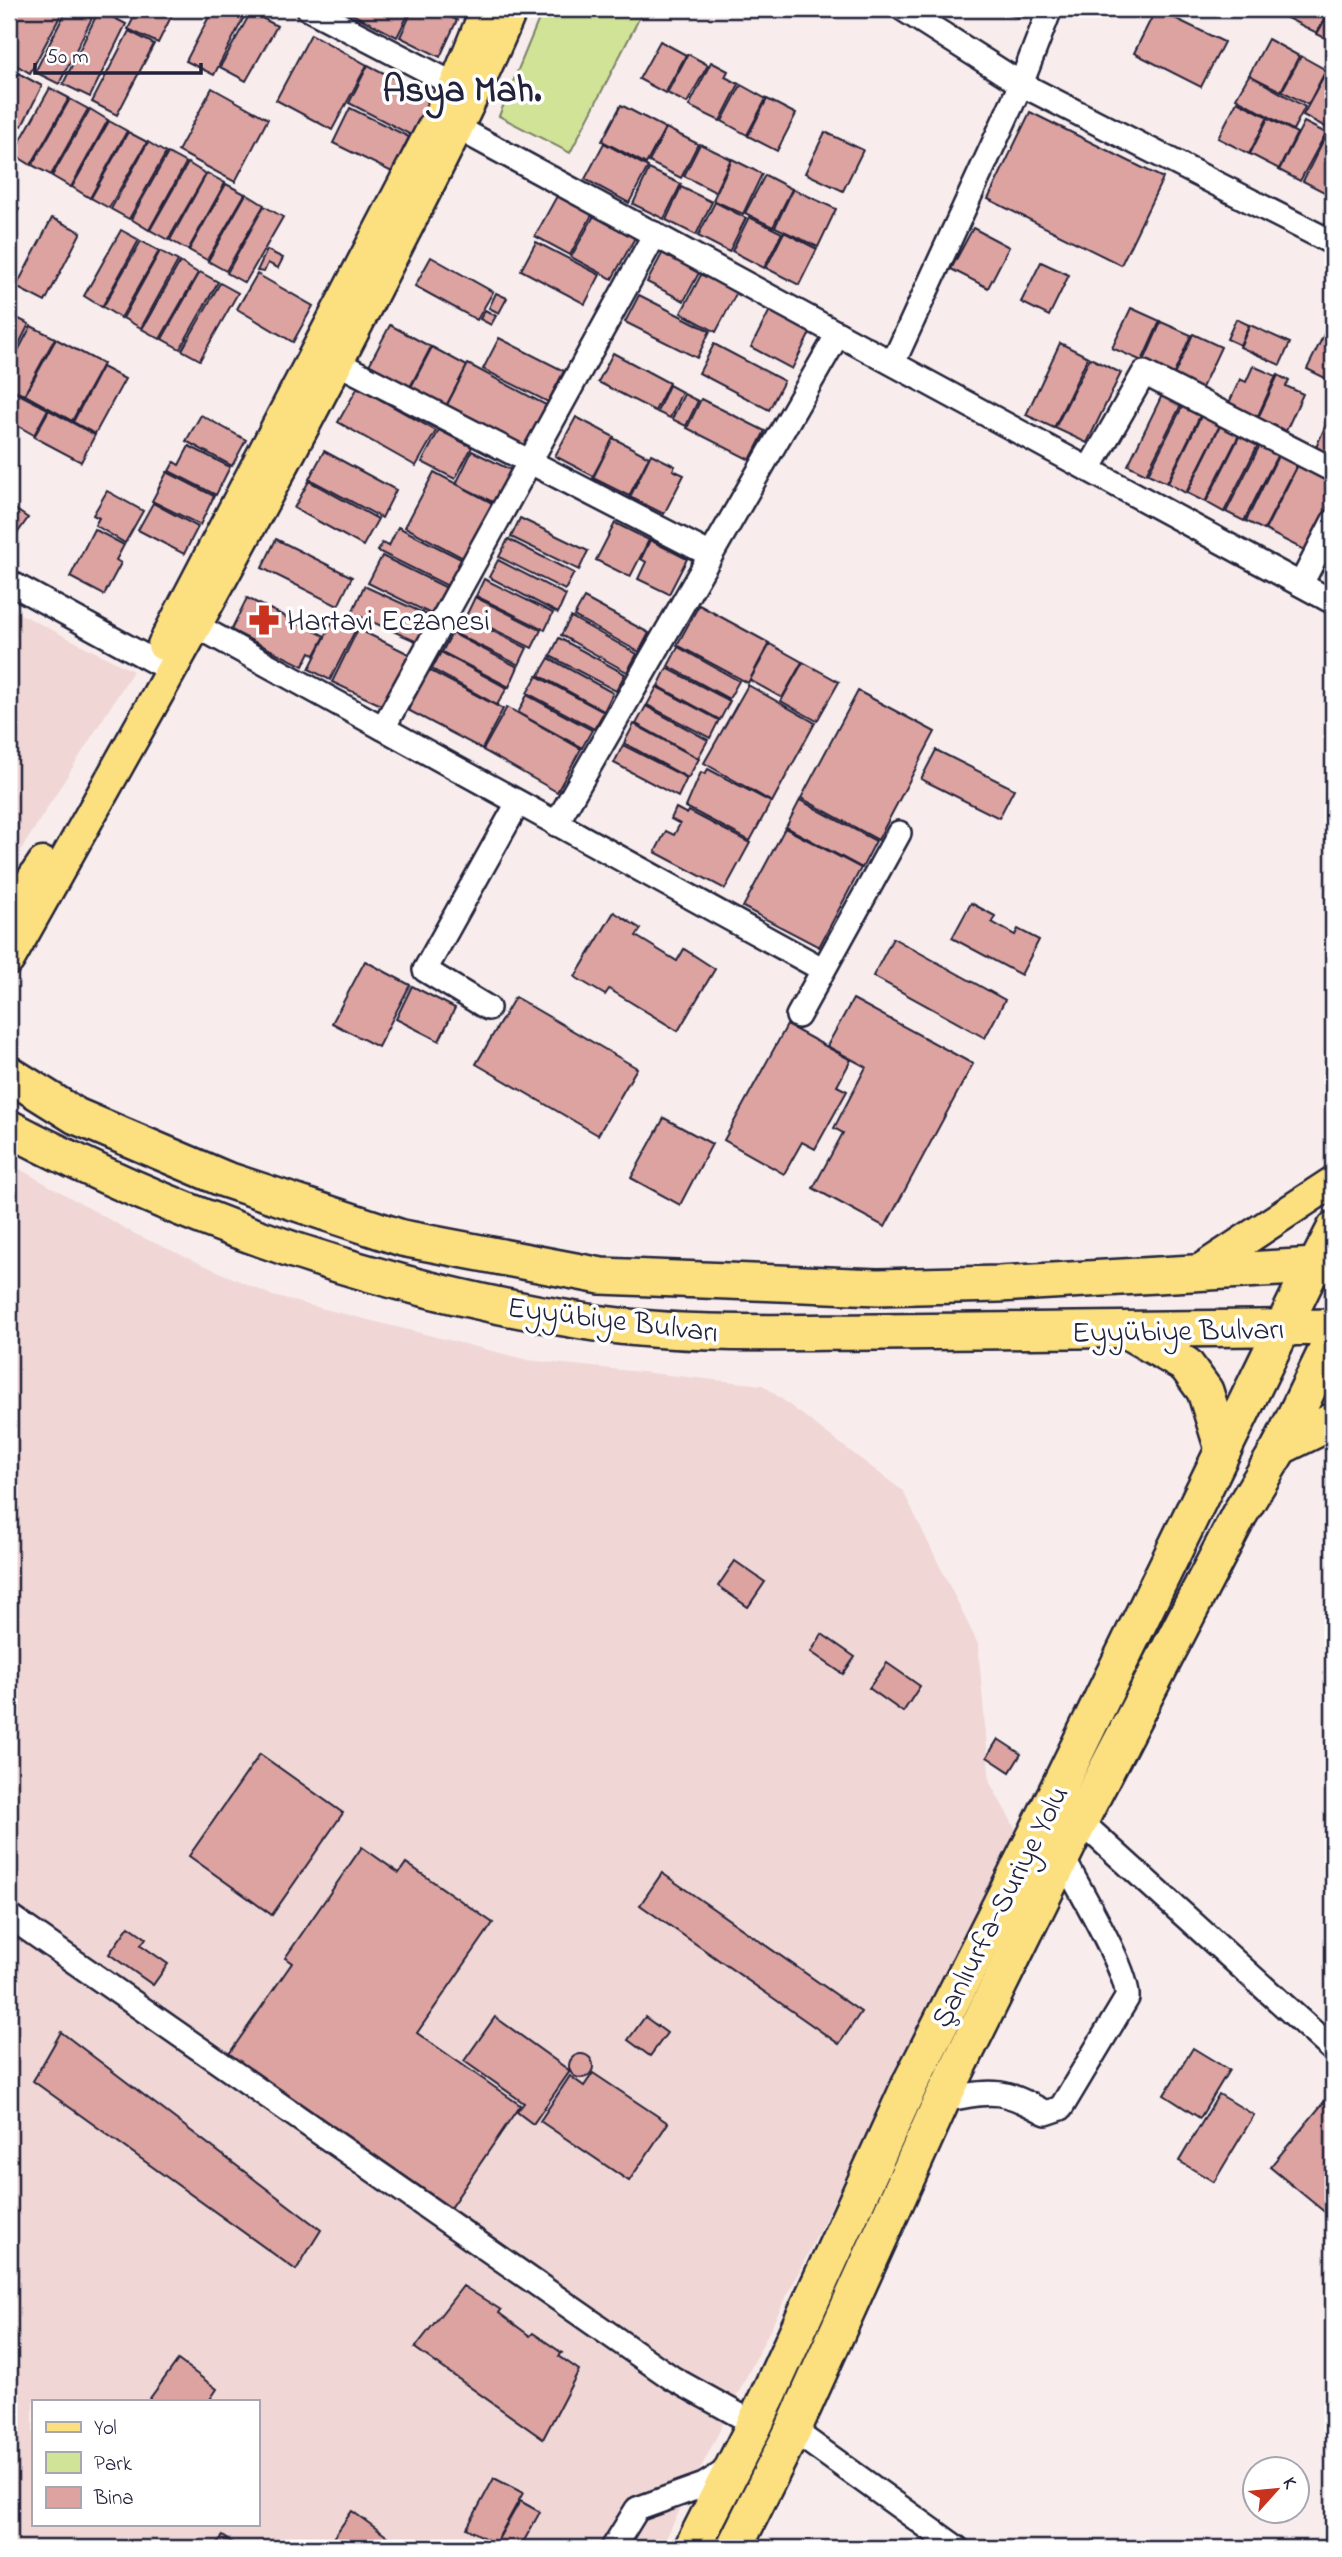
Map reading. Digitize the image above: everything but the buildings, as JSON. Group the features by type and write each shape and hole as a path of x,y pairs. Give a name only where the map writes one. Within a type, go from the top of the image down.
{"highway":[{"name":"Eyyübiye Bulvarı","path":"9,1074 76,1116 224,1179 402,1238 601,1276 878,1287 999,1284 1323,1266"},
{"name":"Eyyübiye Bulvarı","path":"9,1128 67,1158 197,1215 365,1274 471,1300 584,1322 693,1333 1333,1328"},
{"name":"Şanlıurfa-Suriye Yolu","path":"692,2548 755,2424 911,2082 1032,1843 1282,1328 1323,1266"},
{"path":"1127,1331 1186,1365 1205,1391 1223,1449"},
{"name":"Şanlıurfa-Suriye Yolu","path":"734,2548 793,2430 942,2099 1080,1821 1239,1515 1280,1447 1333,1337"},
{"path":"1280,1447 1333,1421"}],"main road":[{"path":"9,914 48,855 155,662 455,85 486,9"},
{"path":"9,960 197,626 338,363 458,128 512,9"},
{"path":"1195,1273 1333,1182"},
{"path":"1323,1266 1333,1227"}],"street":[{"path":"309,9 455,85"},
{"path":"903,9 1021,84 1333,243"},
{"path":"893,363 1021,84 1050,9"},
{"path":"458,128 1333,601"},
{"path":"383,729 655,233"},
{"path":"556,824 838,334"},
{"path":"338,363 709,554"},
{"path":"1089,469 1144,373 1333,470"},
{"path":"1301,584 1333,522"},
{"path":"9,582 155,662"},
{"path":"197,626 822,969"},
{"path":"488,1008 425,970 518,803"},
{"path":"798,1016 899,833"},
{"path":"1080,1821 1333,2050"},
{"path":"942,2099 996,2092 1010,2094 1046,2113 1061,2108 1127,1998 1128,1988 1119,1967 1063,1858"},
{"path":"9,1916 672,2378 755,2424"},
{"path":"793,2430 957,2548"},
{"path":"613,2548 636,2509 704,2485 734,2464"}],"shaded area":[{"path":"9,608 133,671 21,850 9,861"},
{"path":"9,1163 135,1234 273,1296 528,1360 763,1385 903,1491 978,1644 990,1783 1018,1833 661,2548 9,2548"}],"green space":[{"path":"543,9 644,9 570,153 499,116"}],"place":[{"name":"Hartavi Eczanesi","path":"264,620"}],"district":[{"name":"Asya Mah.","path":"462,88"}]}
